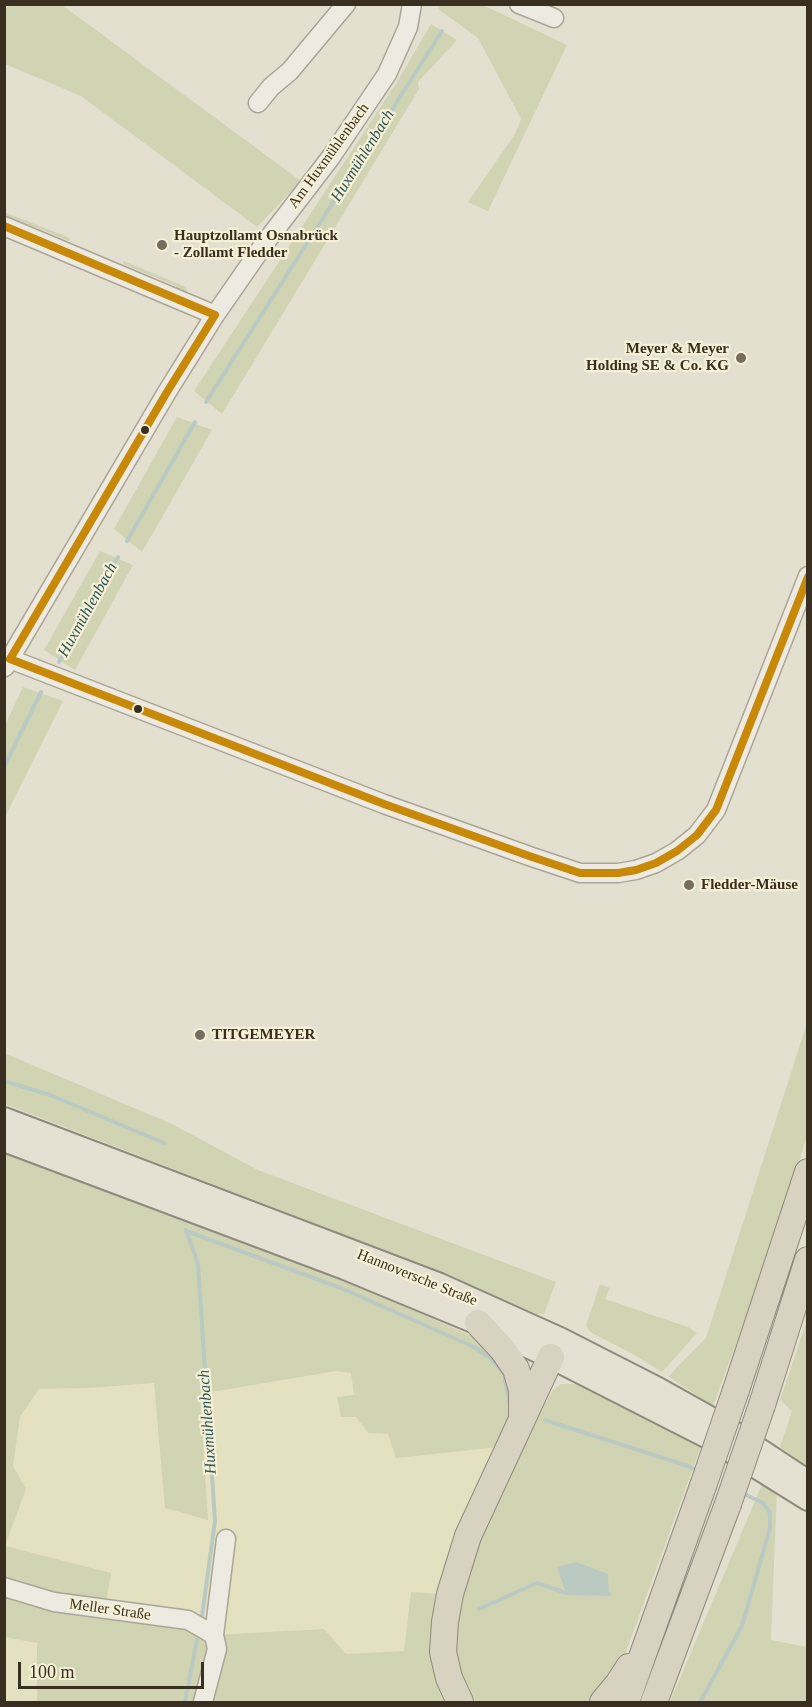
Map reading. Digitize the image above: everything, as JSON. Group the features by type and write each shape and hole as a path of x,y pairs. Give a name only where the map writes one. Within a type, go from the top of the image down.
{"highway":[{"path":"626,1702 704,1486 807,1172"},
{"path":"654,1702 762,1405 807,1260"},
{"path":"775,1362 807,1294"},
{"path":"478,1323 503,1350 516,1369 522,1390 522,1418"},
{"path":"461,1701 449,1678 443,1652 450,1594 468,1536 555,1348"},
{"path":"603,1702 618,1684 653,1625"}],"main road":[{"name":"Hannoversche Straße","path":"4,1119 440,1285 555,1348 710,1438 807,1499"},
{"name":"Hannoversche Straße","path":"4,1140 345,1268 478,1323 555,1348 658,1389 717,1422 807,1482"}],"street":[{"path":"258,103 271,87 290,71 346,4"},
{"name":"Am Huxmühlenbach","path":"7,663 215,315 265,243 332,157 387,74 408,27 412,4"},
{"path":"519,4 554,18"},
{"path":"4,226 215,315"},
{"path":"7,663 532,857 580,873 618,873 656,863 678,851 697,835 716,810 807,576"},
{"path":"203,1702 217,1649 214,1635 226,1539"},
{"name":"Meller Straße","path":"4,1587 54,1602 188,1620 214,1635"}],"shaded area":[{"path":"336,1371 351,1373 356,1416 368,1433 498,1447 439,1594 411,1593 404,1651 346,1654 324,1629 214,1635 105,1609 5,1546 26,1489 13,1466 20,1417 39,1389 154,1383 165,1507 208,1520 200,1394"},
{"path":"576,1562 608,1574 609,1594 566,1593 557,1567"},
{"path":"4,1637 37,1643 37,1702 5,1702"}],"green space":[{"path":"10,5 62,5 301,181 257,227 81,96 5,64 4,10"},
{"path":"441,5 483,5 567,45 488,211 468,202 515,134 521,119 478,38 438,9"},
{"path":"431,24 457,40 418,82 419,89 222,414 194,391 397,82"},
{"path":"4,212 70,238 69,241 5,215"},
{"path":"124,261 186,287 188,294 176,290 176,286 123,264"},
{"path":"177,417 212,430 142,552 114,529"},
{"path":"100,551 133,565 75,670 44,650"},
{"path":"23,687 63,701 5,817 5,725"},
{"path":"807,1023 807,1136 776,1235 713,1406 669,1377 706,1338"},
{"path":"4,1053 172,1124 258,1170 556,1282 544,1314 537,1314 391,1253 5,1104"},
{"path":"5,1151 325,1271 476,1338 505,1361 513,1411 498,1447 396,1458 388,1434 368,1433 356,1417 341,1417 337,1397 354,1395 351,1373 336,1371 200,1394 208,1520 165,1508 154,1383 39,1389 20,1417 13,1466 26,1489 5,1546"},
{"path":"600,1284 610,1288 605,1299 688,1327 697,1333 662,1372 590,1332 586,1325"},
{"path":"807,1320 807,1466 780,1447 792,1411 780,1400"},
{"path":"561,1384 585,1386 701,1446 616,1679 597,1702 477,1702 470,1696 451,1649 452,1619 498,1488 553,1390"},
{"path":"763,1482 777,1491 771,1640 807,1647 807,1702 670,1702"},
{"path":"5,1546 111,1573 105,1609 214,1635 324,1629 346,1654 404,1651 411,1592 439,1594 451,1702 37,1702 37,1643 5,1637"}],"waterway":[{"name":"Huxmühlenbach","path":"206,402 442,31"},
{"name":"Huxmühlenbach","path":"127,541 195,422"},
{"name":"Huxmühlenbach","path":"59,662 118,557"},
{"name":"Huxmühlenbach","path":"4,767 41,692"},
{"name":"Huxmühlenbach","path":"4,1081 50,1095 164,1143"},
{"name":"Huxmühlenbach","path":"186,1230 198,1264 215,1521 202,1616"},
{"path":"186,1231 341,1288 474,1347 492,1359 504,1374 510,1405"},
{"path":"545,1420 698,1471"},
{"path":"700,1702 742,1626 770,1528 770,1513 763,1503 742,1493"},
{"path":"479,1609 537,1583 566,1593 609,1594"},
{"name":"Huxmühlenbach","path":"185,1702 197,1640"}],"transit line":[{"path":"4,226 215,315"},
{"path":"10,659 167,392 215,315"},
{"path":"10,659 384,804 532,857 580,873 618,873 656,863 677,851 697,835 716,810 808,577"}],"place":[{"name":"Hauptzollamt Osnabrück - Zollamt Fledder","path":"162,245"},
{"name":"Meyer & Meyer Holding SE & Co. KG","path":"741,358"},
{"name":"Fledder-Mäuse","path":"689,885"},
{"name":"TITGEMEYER","path":"200,1035"}]}
